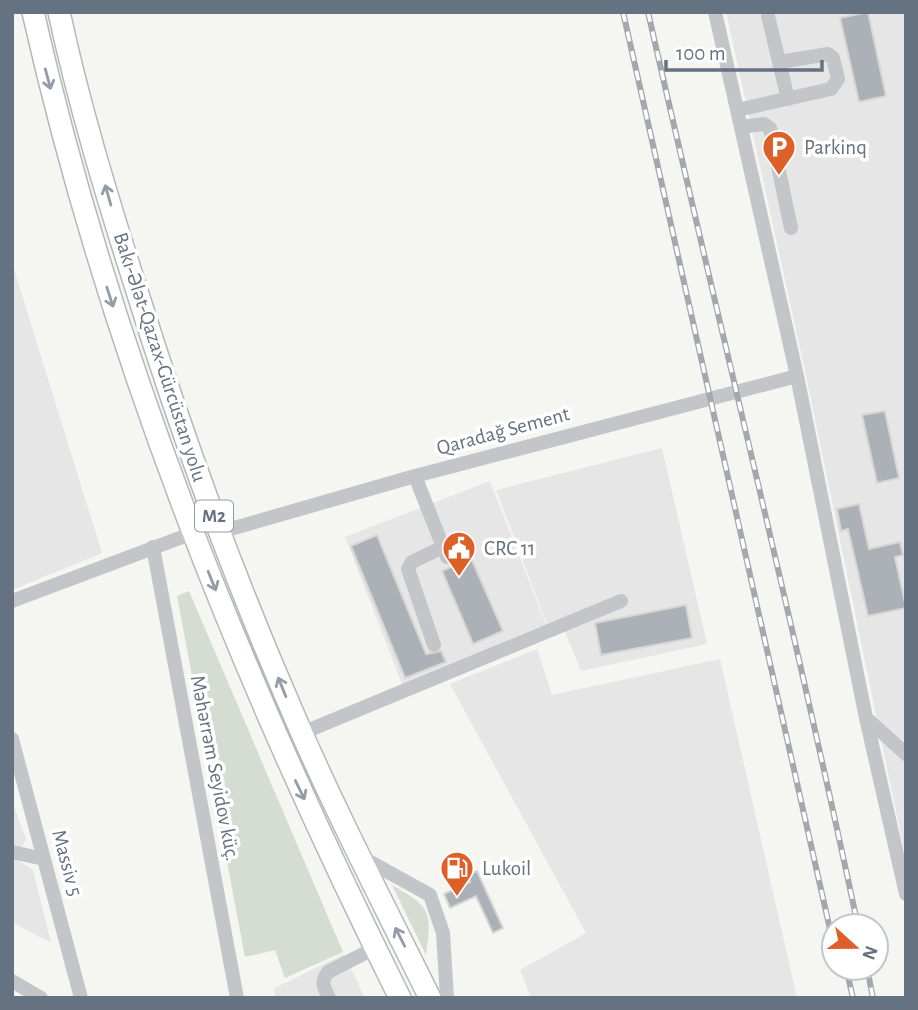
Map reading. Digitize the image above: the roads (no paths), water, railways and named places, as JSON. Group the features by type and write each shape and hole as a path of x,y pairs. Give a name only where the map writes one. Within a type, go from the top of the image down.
{"highway":[{"name":"Bakı-Ələt-Qazax-Gürcüstan yolu","path":"33,12 90,233 141,391 192,533 278,745 400,998"},
{"name":"Bakı-Ələt-Qazax-Gürcüstan yolu","path":"59,12 71,67 121,242 167,387 220,532 302,733 430,998"}],"street":[{"path":"715,12 797,376 866,718 906,894"},
{"path":"768,16 788,99"},
{"path":"737,110 831,89 838,79 833,58 828,54 780,62"},
{"path":"741,127 764,124 770,128 791,228"},
{"name":"Qaradağ Sement","path":"220,532 415,476 797,376"},
{"path":"415,476 445,552 412,562 408,569 434,645"},
{"path":"12,601 192,533"},
{"name":"Məhərrəm Seyidov küç.","path":"153,547 237,998"},
{"path":"302,733 621,601"},
{"path":"866,718 906,754"},
{"name":"Massiv 5","path":"12,739 81,998"},
{"path":"12,852 44,859"},
{"path":"361,857 430,895 443,933 447,998"},
{"path":"329,998 323,985 328,972 375,948"},
{"path":"12,981 41,998"}],"railway":[{"path":"623,12 826,912"},
{"path":"648,12 855,912"},
{"path":"849,982 853,998"},
{"path":"870,982 873,998"}],"place":[{"name":"Parkinq","path":"779,177"},
{"name":"CRC 11","path":"459,578"},
{"name":"Lukoil","path":"457,898"}]}
